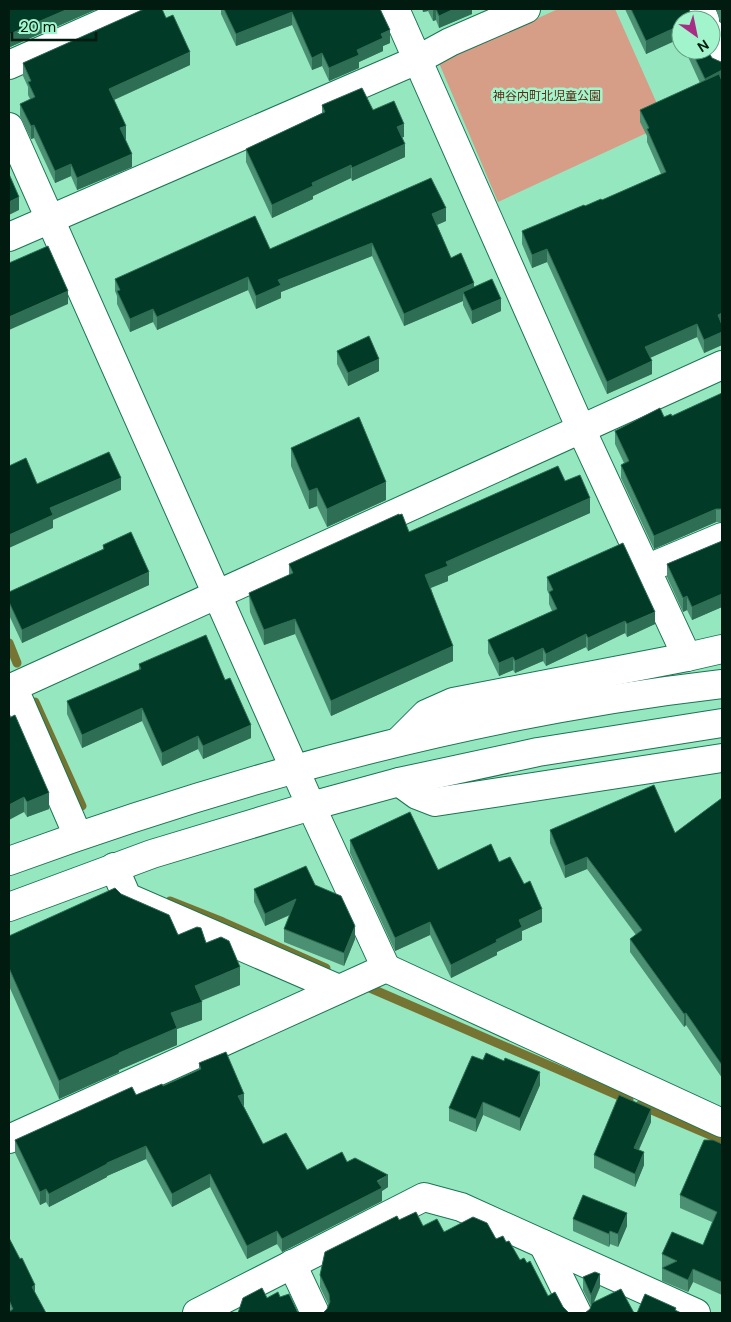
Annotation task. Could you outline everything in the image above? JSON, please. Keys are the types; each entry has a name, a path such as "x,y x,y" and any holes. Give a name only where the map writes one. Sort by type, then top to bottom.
{"street":[{"path":"9,64 135,9"},
{"path":"395,9 581,429 687,657"},
{"path":"9,237 418,60 450,42 526,9"},
{"path":"9,127 311,806 378,972 722,1123"},
{"path":"78,836 18,698 9,690 722,365"},
{"path":"646,569 722,537"},
{"path":"398,742 426,714 453,702 687,657 722,648"},
{"path":"9,861 170,805 294,769 398,742 577,705 722,684"},
{"path":"9,907 152,854 311,806 399,782 538,752 722,723"},
{"path":"399,782 417,795 435,802 722,759"},
{"path":"114,867 127,897 342,988"},
{"path":"9,1139 378,972"},
{"path":"209,1311 292,1264 424,1197 461,1207 696,1313"},
{"path":"543,1244 577,1313"},
{"path":"292,1264 315,1313"}],"green space":[{"name":"神谷内町北児童公園","path":"558,9 615,9 666,124 498,202 439,63"}],"building":[{"path":"9,9 68,9 10,34"},
{"path":"144,9 162,9 166,18 173,15 190,52 109,89 126,126 120,128 132,154 77,178 71,164 55,171 34,125 31,126 20,104 35,97 28,82 31,81 23,63"},
{"path":"224,9 380,9 390,30 381,34 383,38 357,50 359,55 329,68 322,53 312,58 292,12 236,34"},
{"path":"436,9 454,9 439,16"},
{"path":"631,9 689,9 671,10 671,30 646,41"},
{"path":"696,60 722,61 722,70 705,79"},
{"path":"719,74 722,81 722,313 718,315 722,325 722,332 704,340 697,324 645,347 652,361 607,382 547,249 532,255 522,231 584,205 602,200 666,172 640,110"},
{"path":"362,88 373,110 394,101 404,124 397,127 405,144 352,168 351,165 312,183 313,186 272,205 246,149 325,112 322,105"},
{"path":"9,174 19,197 9,202"},
{"path":"431,178 446,208 432,214 451,258 461,253 474,283 404,314 372,243 278,280 281,285 256,296 248,277 157,317 153,309 130,319 117,291 120,290 115,279 255,216 270,249"},
{"path":"48,246 68,291 9,317 9,263"},
{"path":"492,279 501,299 472,311 463,292"},
{"path":"369,336 379,359 348,373 337,351"},
{"path":"722,393 722,509 716,509 654,536 621,465 629,461 615,431 660,408 664,417 671,414 672,416"},
{"path":"359,417 386,482 327,509 317,488 309,491 291,448"},
{"path":"109,452 121,478 50,508 53,515 9,535 9,466 26,458 37,484"},
{"path":"558,466 565,481 580,475 590,498 446,562 448,566 425,575 453,646 331,701 295,619 264,630 249,593 293,573 289,564 399,514 402,514 409,532"},
{"path":"131,532 149,572 22,630 9,602 9,592 104,549 103,545"},
{"path":"722,541 722,594 692,607 687,596 683,598 667,564"},
{"path":"623,543 655,612 627,624 625,621 588,638 586,634 546,654 543,648 515,661 513,657 499,663 488,640 557,609 549,592 553,590 547,577"},
{"path":"206,635 225,680 230,678 251,725 203,746 198,736 162,753 142,708 82,735 67,701 141,669 139,664"},
{"path":"15,715 49,793 27,802 24,797 9,805 9,718"},
{"path":"654,785 675,833 722,798 722,1065 686,1013 684,1014 630,939 642,930 587,857 565,866 550,830"},
{"path":"410,812 438,870 491,844 499,862 510,857 524,884 530,881 542,909 519,920 522,927 451,965 430,922 395,938 350,840"},
{"path":"306,866 315,885 341,896 355,926 344,953 284,929 296,899 265,914 254,889"},
{"path":"115,888 121,894 169,915 178,935 197,927 201,928 206,943 221,937 229,941 240,967 195,986 202,1002 171,1013 177,1028 59,1081 9,968 9,936"},
{"path":"226,1052 244,1094 238,1096 263,1144 286,1133 307,1170 342,1152 347,1162 355,1158 388,1175 377,1181 382,1188 282,1239 277,1231 247,1246 210,1174 172,1194 146,1146 107,1163 49,1194 46,1189 40,1192 15,1140 132,1087 136,1095 162,1084 163,1086 201,1069 199,1063"},
{"path":"486,1053 504,1061 505,1058 540,1072 520,1118 483,1102 476,1119 449,1108 472,1056 483,1060"},
{"path":"619,1095 651,1109 634,1148 644,1152 635,1174 594,1155"},
{"path":"704,1140 713,1140 722,1144 722,1282 693,1269 688,1280 662,1268 677,1261 662,1254 672,1232 703,1245 717,1212 680,1195"},
{"path":"583,1195 627,1213 618,1234 610,1231 609,1234 573,1219"},
{"path":"416,1212 423,1226 437,1219 444,1232 473,1217 487,1223 496,1239 503,1236 506,1242 509,1241 520,1260 524,1258 527,1263 530,1261 548,1296 555,1292 563,1307 569,1313 323,1313 330,1302 329,1294 320,1275 325,1252 397,1216 399,1220"},
{"path":"9,1238 20,1259 22,1258 35,1285 32,1287 46,1313 9,1313 13,1309 9,1300"},
{"path":"595,1272 600,1274 591,1295 583,1277"},
{"path":"262,1288 267,1298 278,1292 280,1297 289,1294 298,1313 238,1313 243,1298"},
{"path":"621,1289 634,1313 585,1313 590,1309 592,1303"},
{"path":"645,1294 676,1308 675,1310 681,1313 637,1313"}],"waterway":[{"path":"9,643 17,663"},
{"path":"35,702 82,806"},
{"path":"170,901 223,922 326,968"},
{"path":"363,985 629,1100"},
{"path":"640,1105 722,1140"}]}
